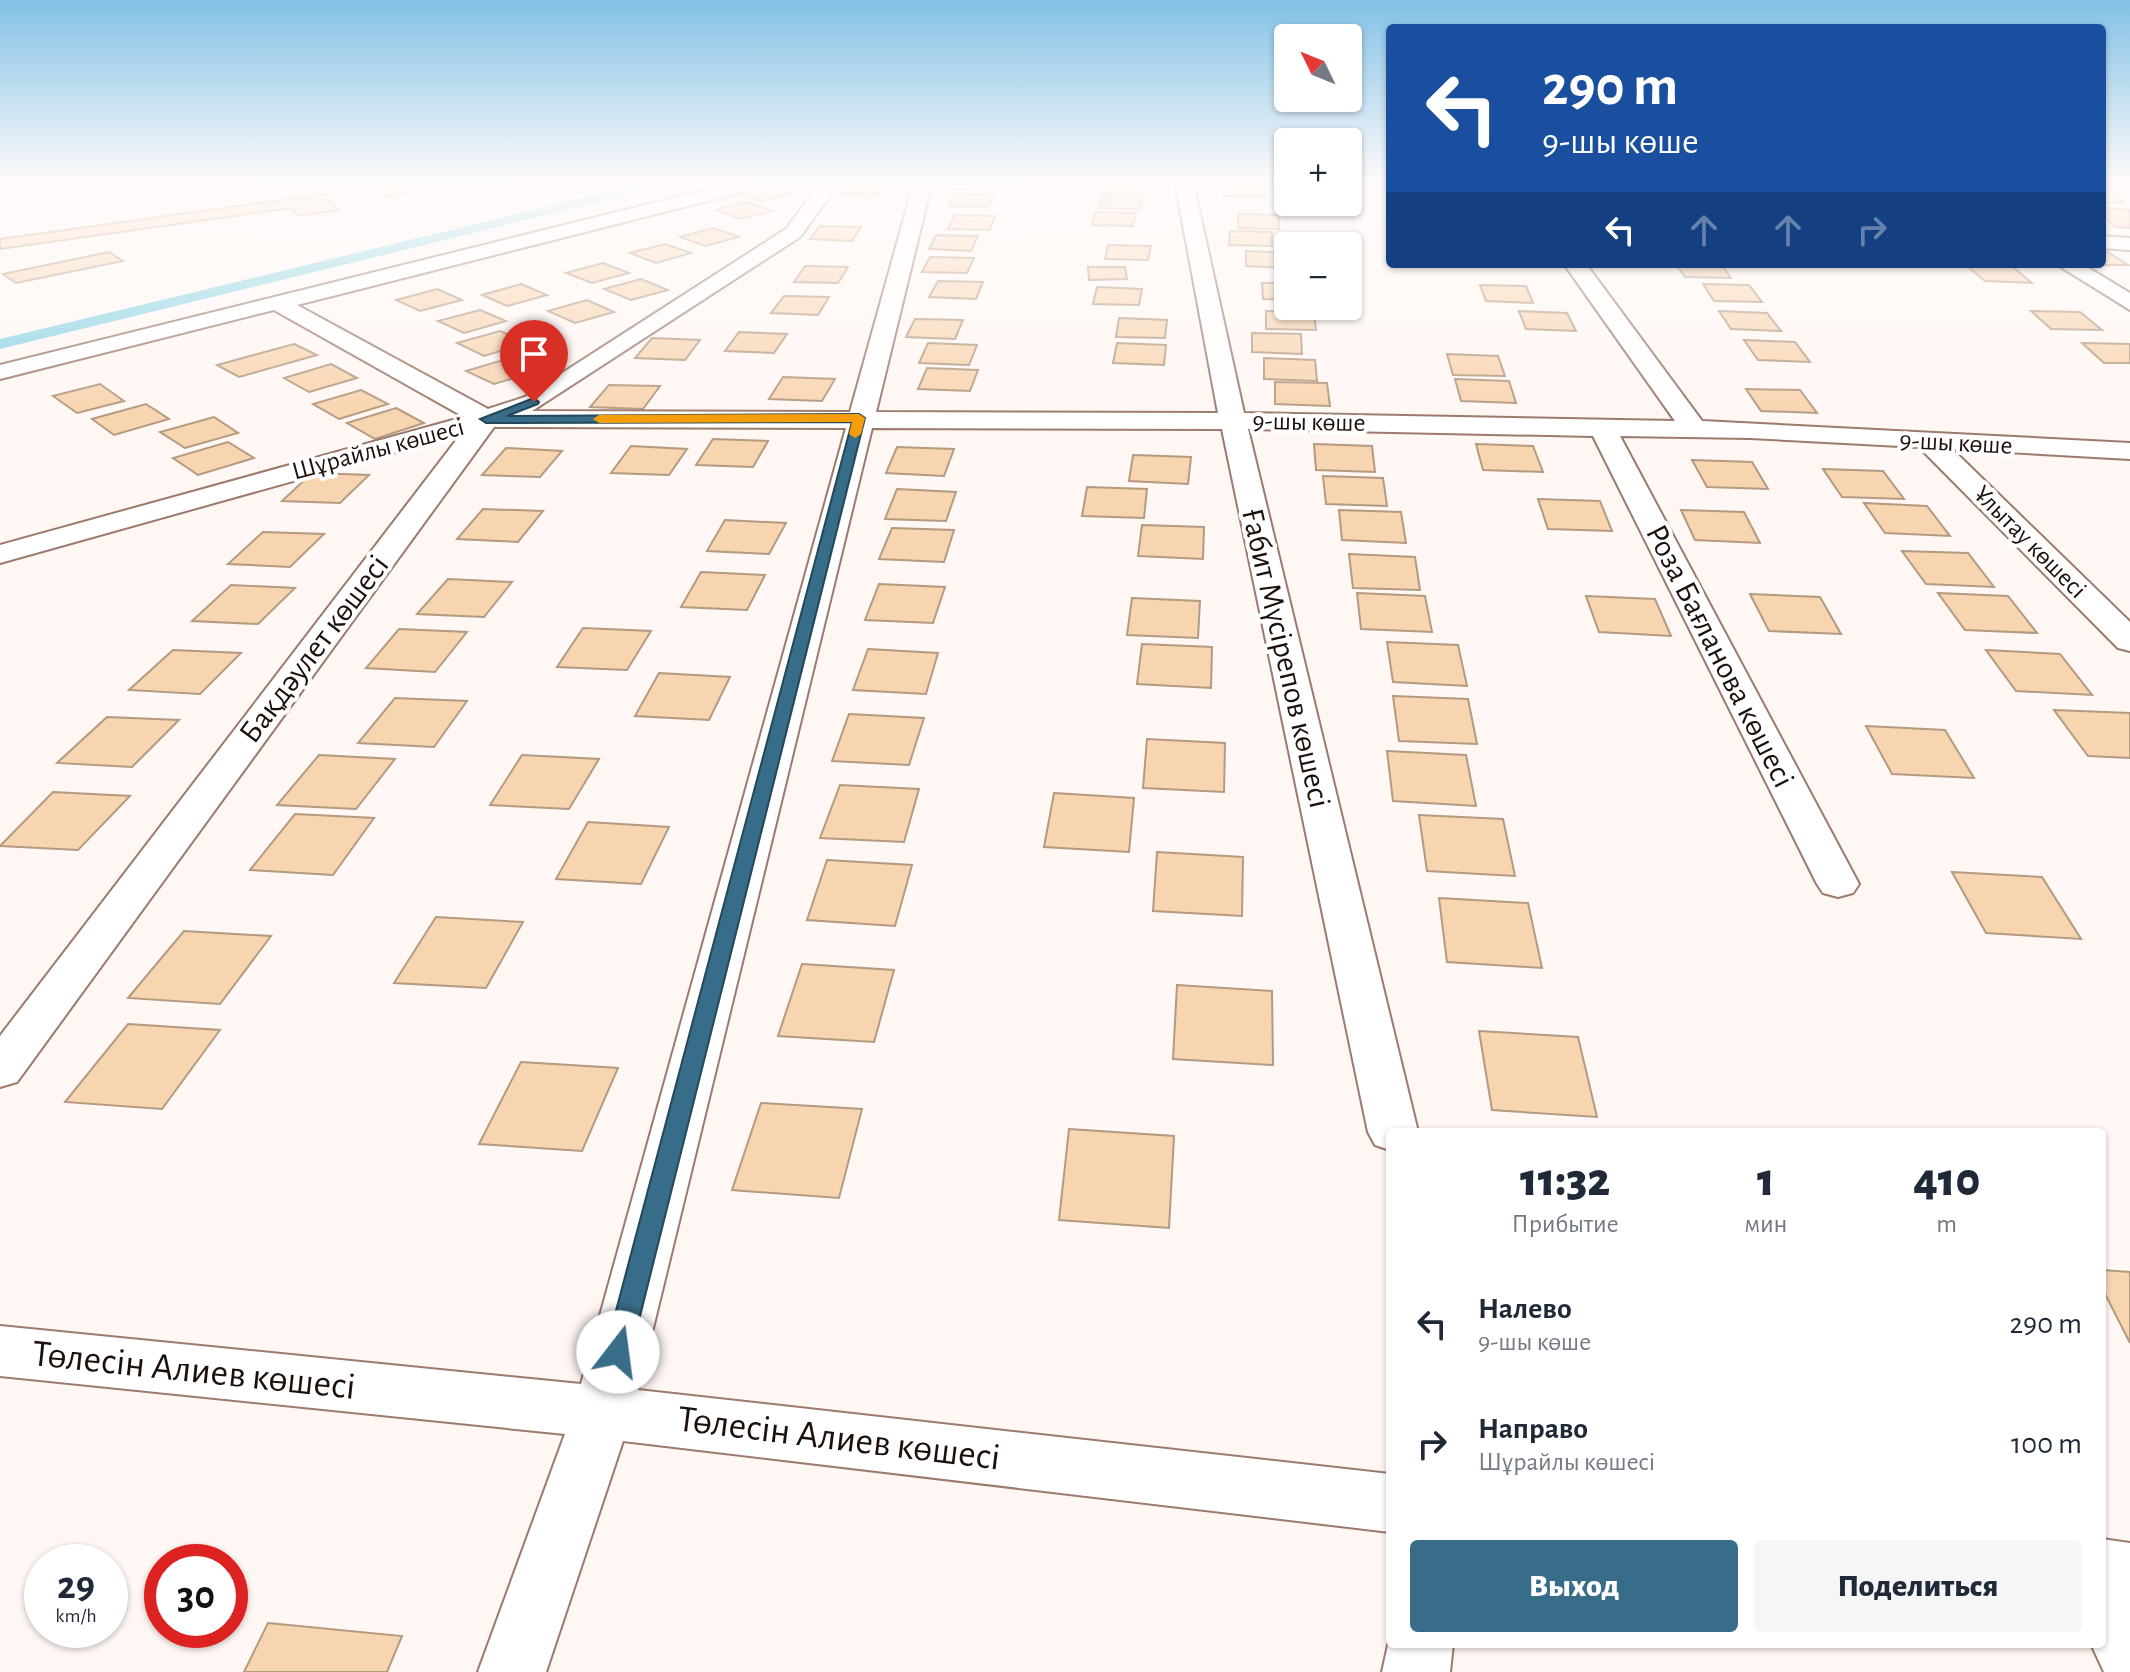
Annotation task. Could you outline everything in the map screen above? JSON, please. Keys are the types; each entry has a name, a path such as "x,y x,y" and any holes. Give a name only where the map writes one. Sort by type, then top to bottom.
{"street":[{"path":"0,372 453,260"},
{"name":"Шұрайлы көшесі","path":"0,554 486,419 534,402 752,260"},
{"path":"512,1672 603,1412 902,260"},
{"name":"Ғабит Мүсірепов көшесi","path":"1200,260 1233,421 1392,1128"},
{"path":"1578,268 1694,429"},
{"path":"2073,268 2130,303"},
{"path":"279,304 486,419"},
{"name":"9-шы көше","path":"486,419 1233,421 1694,429 2130,451"},
{"name":"Бақдәулет көшесi","path":"0,1070 486,419"},
{"name":"Роза Бағланова көшесi","path":"1602,428 1838,884"},
{"name":"Ұлытау көшесi","path":"1929,442 2130,641"},
{"name":"Төлесін Алиев көшесі","path":"0,1351 603,1412 1386,1503"},
{"path":"2106,1571 2130,1574"},
{"path":"2106,1603 2130,1654"},
{"path":"1416,1672 1419,1648"}],"water":[{"path":"327,260 363,260 0,349 0,339"}],"building":[{"path":"70,260 123,261 16,283 3,274"},
{"path":"928,260 973,260 967,273 922,272"},
{"path":"1246,260 1274,260 1274,267 1246,266"},
{"path":"2106,260 2120,260 2128,265 2106,265"},
{"path":"603,263 629,273 592,283 566,273"},
{"path":"805,266 848,267 838,283 794,282"},
{"path":"1088,267 1125,267 1127,279 1089,280"},
{"path":"1679,268 1724,268 1731,278 1685,277"},
{"path":"1969,268 2014,268 2032,283 1985,281"},
{"path":"641,279 668,290 631,300 604,289"},
{"path":"938,281 983,282 976,299 929,297"},
{"path":"1262,283 1274,283 1274,299 1263,299"},
{"path":"521,284 547,295 507,306 482,295"},
{"path":"1703,284 1749,285 1762,302 1714,301"},
{"path":"1480,285 1526,286 1533,303 1486,301"},
{"path":"1097,287 1142,289 1139,305 1093,304"},
{"path":"437,289 462,300 420,311 396,300"},
{"path":"784,296 829,297 818,315 771,313"},
{"path":"587,300 614,312 575,323 548,311"},
{"path":"480,310 506,321 464,333 438,321"},
{"path":"1266,311 1274,311 1274,320 1315,320 1316,330 1266,329"},
{"path":"1519,311 1567,313 1576,331 1526,329"},
{"path":"1719,311 1767,313 1781,331 1731,329"},
{"path":"2031,311 2080,312 2102,330 2051,329"},
{"path":"1119,318 1167,320 1165,338 1116,337"},
{"path":"915,319 963,320 955,339 906,337"},
{"path":"500,331 527,343 484,356 457,343"},
{"path":"739,332 787,334 774,353 725,351"},
{"path":"1252,333 1301,334 1302,354 1252,352"},
{"path":"652,338 700,340 685,360 635,358"},
{"path":"1744,340 1795,342 1810,362 1758,360"},
{"path":"928,343 977,345 969,365 919,363"},
{"path":"1117,343 1166,345 1164,365 1113,363"},
{"path":"2082,343 2130,344 2130,363 2104,363"},
{"path":"294,344 317,355 239,377 217,365"},
{"path":"1447,354 1498,356 1505,376 1453,375"},
{"path":"510,358 538,371 494,384 466,371"},
{"path":"1264,358 1315,360 1317,381 1264,379"},
{"path":"331,364 357,378 309,392 284,378"},
{"path":"927,368 978,370 970,391 918,389"},
{"path":"783,377 835,379 822,401 769,399"},
{"path":"1455,379 1509,381 1516,403 1461,401"},
{"path":"1275,382 1327,383 1330,406 1275,404"},
{"path":"100,384 124,401 77,413 53,396"},
{"path":"609,385 660,386 643,409 590,407"},
{"path":"1746,389 1800,390 1817,413 1761,411"},
{"path":"361,390 388,404 339,419 313,404"},
{"path":"146,404 169,419 114,435 92,419"},
{"path":"396,408 424,423 375,439 347,423"},
{"path":"214,417 238,433 185,448 160,432"},
{"path":"713,439 768,441 753,467 696,465"},
{"path":"228,442 254,458 198,475 173,458"},
{"path":"1314,444 1372,446 1375,472 1316,470"},
{"path":"1476,444 1533,446 1543,472 1483,470"},
{"path":"631,446 687,449 669,475 611,473"},
{"path":"897,447 954,449 944,476 886,473"},
{"path":"506,448 562,451 540,477 482,475"},
{"path":"1133,455 1191,457 1188,484 1129,481"},
{"path":"1692,460 1752,462 1768,489 1707,487"},
{"path":"1823,469 1883,471 1904,499 1842,497"},
{"path":"312,473 369,475 340,503 282,501"},
{"path":"1323,476 1383,478 1387,506 1326,504"},
{"path":"1087,487 1147,489 1144,518 1082,516"},
{"path":"897,489 956,492 946,521 885,519"},
{"path":"1538,499 1600,501 1612,531 1548,529"},
{"path":"1864,503 1927,506 1950,536 1885,533"},
{"path":"483,509 543,511 518,542 457,539"},
{"path":"1339,510 1401,512 1406,543 1342,540"},
{"path":"1681,510 1744,512 1760,543 1695,540"},
{"path":"725,520 786,523 769,554 707,551"},
{"path":"1142,525 1204,527 1203,559 1138,556"},
{"path":"892,528 954,530 944,562 879,559"},
{"path":"263,532 324,534 290,567 228,564"},
{"path":"1902,551 1968,553 1994,587 1926,584"},
{"path":"1349,554 1415,557 1420,590 1353,588"},
{"path":"701,572 765,575 747,610 681,607"},
{"path":"448,579 512,582 484,617 417,614"},
{"path":"879,584 945,587 933,623 865,620"},
{"path":"231,585 295,588 258,624 192,621"},
{"path":"1357,593 1425,596 1432,632 1361,629"},
{"path":"1938,593 2008,596 2037,633 1965,630"},
{"path":"1750,594 1820,597 1841,634 1769,631"},
{"path":"1586,596 1655,599 1671,636 1599,632"},
{"path":"1132,598 1200,601 1198,638 1127,635"},
{"path":"583,628 651,631 627,670 557,667"},
{"path":"399,629 467,632 435,672 366,668"},
{"path":"1387,642 1458,645 1467,686 1393,682"},
{"path":"1142,644 1212,647 1211,688 1137,684"},
{"path":"868,649 938,653 926,694 853,690"},
{"path":"173,650 241,653 200,694 129,690"},
{"path":"1986,650 2060,654 2092,695 2016,691"},
{"path":"659,673 730,677 709,720 635,716"},
{"path":"1393,696 1468,699 1477,744 1399,741"},
{"path":"395,698 467,701 434,747 358,743"},
{"path":"2054,710 2130,713 2130,758 2088,756"},
{"path":"849,714 924,718 909,765 832,761"},
{"path":"107,717 179,720 132,767 57,763"},
{"path":"1866,726 1945,730 1974,778 1892,774"},
{"path":"1147,739 1225,743 1224,792 1143,788"},
{"path":"1387,751 1466,755 1476,806 1393,801"},
{"path":"319,755 395,759 356,809 277,805"},
{"path":"522,755 599,759 569,809 490,805"},
{"path":"840,785 919,789 904,842 820,838"},
{"path":"53,792 130,796 78,850 0,846"},
{"path":"1054,793 1134,798 1129,852 1044,847"},
{"path":"295,814 374,818 333,875 250,870"},
{"path":"1419,815 1503,819 1515,876 1427,871"},
{"path":"588,822 669,827 641,884 556,879"},
{"path":"1157,852 1243,857 1242,916 1153,911"},
{"path":"827,860 912,865 895,926 807,920"},
{"path":"1952,872 2042,877 2081,939 1986,933"},
{"path":"1439,898 1528,903 1542,968 1447,962"},
{"path":"436,917 523,922 486,988 394,983"},
{"path":"184,931 271,936 220,1004 128,998"},
{"path":"802,964 894,970 874,1042 778,1036"},
{"path":"1177,985 1272,991 1273,1065 1173,1059"},
{"path":"128,1024 220,1030 162,1109 65,1102"},
{"path":"1479,1031 1578,1037 1597,1117 1492,1110"},
{"path":"521,1062 618,1068 582,1151 479,1144"},
{"path":"761,1103 862,1109 839,1198 732,1190"},
{"path":"1069,1129 1174,1136 1169,1228 1059,1220"},
{"path":"2106,1270 2130,1272 2130,1343 2106,1296"},
{"path":"268,1623 402,1636 387,1672 244,1672"}],"slow traffic":[{"path":"599,419 859,418 855,434"}],"route":[{"path":"534,402 486,419 859,418 618,1352"}]}
